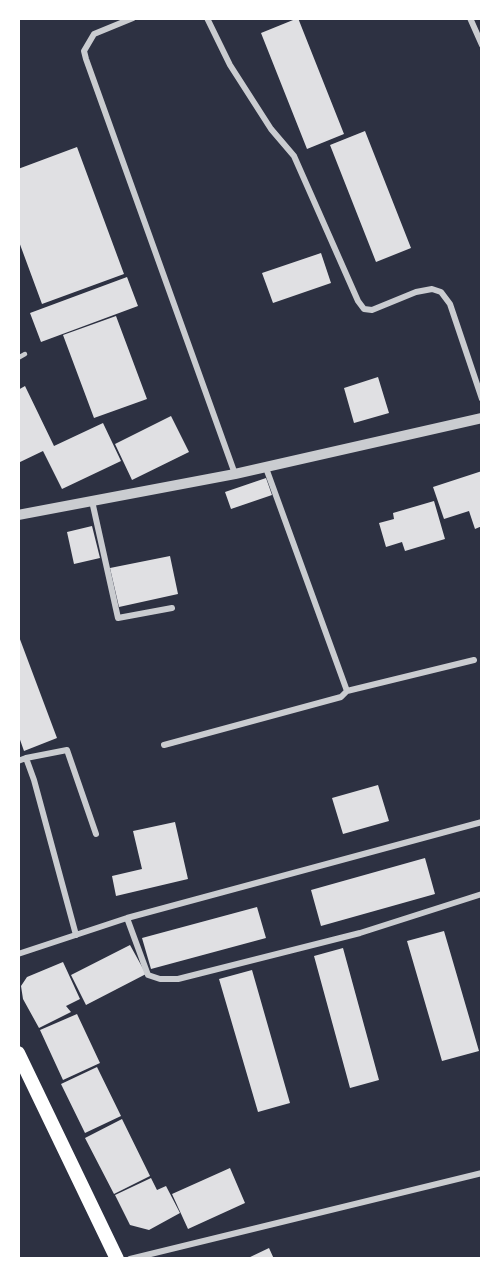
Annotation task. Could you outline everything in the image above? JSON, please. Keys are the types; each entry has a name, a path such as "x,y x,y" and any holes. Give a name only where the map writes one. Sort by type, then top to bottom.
{"main road":[{"path":"18,1053 117,1259"}],"street":[{"path":"133,18 94,34 84,51 235,474"},
{"path":"207,18 230,65 271,129 294,156 358,301 364,309 372,310 416,292 432,289 441,292 450,304 482,399"},
{"path":"470,18 482,45"},
{"path":"18,515 266,468 482,418"},
{"path":"266,468 347,691"},
{"path":"92,501 118,618 172,608"},
{"path":"164,746 341,697 347,691 474,660"},
{"path":"18,761 67,750 96,834"},
{"path":"26,758 76,935"},
{"path":"18,954 128,918 482,822"},
{"path":"128,918 148,975 160,979 178,979 337,939 482,894"},
{"path":"130,1259 482,1173"}],"lane":[{"path":"18,358 25,354"}],"building":[{"path":"298,18 344,134 307,149 261,33"},
{"path":"365,131 411,248 376,262 330,145"},
{"path":"77,147 124,274 42,304 18,239 18,169"},
{"path":"321,253 331,283 273,303 262,273"},
{"path":"127,277 138,306 41,342 30,313"},
{"path":"116,316 147,399 94,418 63,335"},
{"path":"378,377 389,413 354,423 344,388"},
{"path":"25,386 54,446 103,423 121,461 62,489 43,451 18,463 18,390"},
{"path":"171,416 189,452 132,480 115,444"},
{"path":"482,471 482,526 475,529 469,511 444,519 433,487"},
{"path":"266,478 272,495 231,509 225,492"},
{"path":"434,501 445,539 405,551 402,542 386,547 379,523 394,519 393,513"},
{"path":"92,526 100,558 74,564 67,532"},
{"path":"170,556 178,594 119,607 110,568"},
{"path":"18,634 57,738 24,751 18,734"},
{"path":"378,785 389,821 343,834 332,798"},
{"path":"175,822 188,879 116,896 112,876 142,869 133,831"},
{"path":"425,858 435,894 321,926 311,890"},
{"path":"257,907 266,938 151,969 142,938"},
{"path":"444,931 479,1051 442,1061 407,941"},
{"path":"130,945 146,974 86,1005 71,975"},
{"path":"343,948 379,1080 350,1088 314,956"},
{"path":"63,962 80,999 66,1006 71,1012 39,1028 23,999 21,986 27,977"},
{"path":"252,970 290,1103 258,1112 219,979"},
{"path":"77,1014 100,1063 63,1080 40,1030"},
{"path":"97,1067 121,1116 85,1133 61,1084"},
{"path":"122,1119 150,1176 114,1194 85,1138"},
{"path":"230,1168 245,1203 188,1229 172,1194"},
{"path":"151,1178 157,1190 166,1186 180,1213 149,1230 130,1225 115,1195"},
{"path":"269,1248 274,1259 246,1259"}]}
